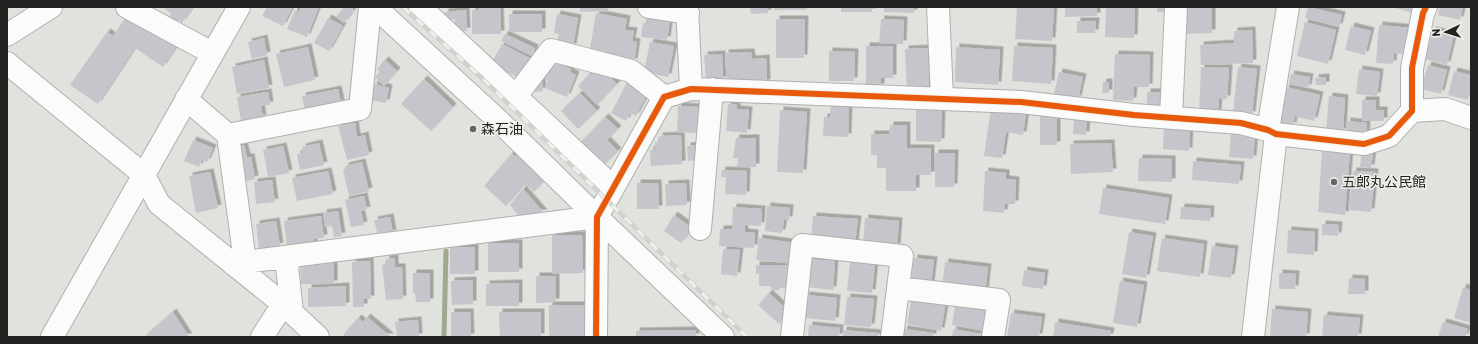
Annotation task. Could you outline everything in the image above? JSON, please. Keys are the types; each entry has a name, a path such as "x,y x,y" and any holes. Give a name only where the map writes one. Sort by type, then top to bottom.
{"street":[{"path":"7,34 50,7"},
{"path":"127,7 212,53"},
{"path":"52,337 186,98 239,7"},
{"path":"228,134 360,108 370,7"},
{"path":"375,7 499,121 596,217 723,337"},
{"path":"420,7 613,187"},
{"path":"649,7 687,10 691,89"},
{"path":"938,7 942,98"},
{"path":"1171,117 1176,7"},
{"path":"1253,337 1272,132 1288,7"},
{"path":"596,337 596,217 664,97 691,89 1021,102 1241,123 1272,132 1364,144 1389,136 1412,111 1412,68 1423,12 1426,7"},
{"path":"516,96 551,50 631,71 664,97"},
{"path":"7,63 144,175 159,204 239,263 318,337"},
{"path":"700,229 712,90"},
{"path":"186,98 228,134 239,263"},
{"path":"1412,111 1445,109 1471,118"},
{"path":"239,263 596,217"},
{"path":"792,337 802,245 902,256 892,337"},
{"path":"262,337 288,308 286,256"},
{"path":"898,288 999,300 993,337"}],"building":[{"path":"163,7 193,7 182,23 179,20 177,23 169,17 171,14"},
{"path":"267,7 292,8 283,26 262,16"},
{"path":"301,7 319,7 307,37 287,29 295,10 299,12"},
{"path":"344,7 349,7 354,10 344,23 336,17"},
{"path":"478,7 500,7 501,34 472,34 472,10 478,10"},
{"path":"580,7 608,7 608,11 580,12"},
{"path":"750,7 768,7 768,13 751,14"},
{"path":"774,7 807,7 807,10 774,10"},
{"path":"841,7 872,7 872,12 841,12"},
{"path":"884,7 914,7 914,13 884,12"},
{"path":"1017,7 1054,7 1052,41 1015,39"},
{"path":"1065,7 1097,7 1097,16 1065,17"},
{"path":"1106,7 1135,7 1134,38 1105,37"},
{"path":"1157,7 1172,7 1172,12 1157,12"},
{"path":"1186,7 1212,7 1212,33 1186,34"},
{"path":"1308,7 1342,15 1339,27 1305,18"},
{"path":"1392,7 1422,7 1420,15"},
{"path":"1440,7 1463,7 1460,20 1438,15"},
{"path":"466,10 467,31 455,31 455,19 445,20 445,12"},
{"path":"596,13 627,19 625,30 634,31 632,41 637,42 634,62 589,55"},
{"path":"128,14 176,47 163,67 135,48 98,104 70,85 107,32 113,36"},
{"path":"509,14 542,14 542,32 509,32"},
{"path":"557,14 578,18 573,47 557,44 559,34 554,33"},
{"path":"648,17 670,20 667,40 641,37 643,23 647,23"},
{"path":"328,18 343,26 329,51 314,43"},
{"path":"776,19 805,19 804,58 776,58"},
{"path":"881,19 904,20 903,44 879,43"},
{"path":"1077,21 1096,21 1095,33 1077,33"},
{"path":"1305,22 1336,30 1328,64 1297,56"},
{"path":"1379,25 1412,28 1409,55 1394,53 1393,64 1376,63"},
{"path":"1351,26 1371,31 1365,55 1345,50"},
{"path":"1252,30 1253,63 1201,65 1200,45 1234,43 1234,31"},
{"path":"1433,30 1454,35 1447,65 1425,59"},
{"path":"505,34 535,48 532,56 501,41"},
{"path":"264,38 267,55 252,59 248,42"},
{"path":"650,42 674,46 668,77 644,72"},
{"path":"502,44 532,59 521,79 491,64"},
{"path":"866,46 893,46 893,78 881,78 881,87 866,87"},
{"path":"1014,46 1053,48 1051,84 1012,81"},
{"path":"308,47 315,80 284,87 276,54"},
{"path":"956,47 1000,50 998,85 955,82"},
{"path":"928,48 929,92 907,93 905,49"},
{"path":"829,51 855,52 854,81 829,81"},
{"path":"751,52 752,59 766,58 767,83 727,85 725,53"},
{"path":"722,54 723,80 706,81 704,55"},
{"path":"1115,54 1150,55 1149,87 1134,87 1133,101 1113,100"},
{"path":"264,60 269,88 237,94 232,67"},
{"path":"385,60 397,71 384,86 375,77 380,72 377,69"},
{"path":"550,60 571,69 570,72 576,75 567,97 545,88 548,80 542,77"},
{"path":"1428,65 1447,70 1441,94 1421,89"},
{"path":"1201,67 1229,68 1227,99 1219,99 1218,113 1199,112"},
{"path":"1238,67 1257,69 1252,115 1233,113"},
{"path":"1359,69 1380,72 1377,96 1356,94"},
{"path":"593,70 599,76 604,71 617,84 597,105 578,86"},
{"path":"1454,71 1471,75 1471,89 1468,100 1448,95"},
{"path":"1059,72 1083,77 1078,99 1054,94"},
{"path":"1291,74 1310,77 1308,88 1289,84"},
{"path":"1326,77 1326,85 1316,85 1315,78"},
{"path":"424,79 453,107 431,131 401,104"},
{"path":"542,81 543,91 535,92 534,82"},
{"path":"627,82 648,93 636,116 630,113 626,121 611,113"},
{"path":"1103,82 1109,82 1109,93 1102,93"},
{"path":"374,84 389,88 386,103 371,100"},
{"path":"1286,87 1320,95 1314,121 1295,116 1293,126 1279,123"},
{"path":"338,89 341,103 305,111 302,96"},
{"path":"268,92 270,105 261,106 263,118 241,121 237,97"},
{"path":"1147,92 1162,92 1163,108 1147,108"},
{"path":"580,93 597,111 578,129 561,111"},
{"path":"1329,96 1345,98 1343,132 1326,131"},
{"path":"1362,100 1376,100 1376,110 1384,110 1384,121 1362,121"},
{"path":"728,104 737,105 737,109 749,110 747,133 726,131"},
{"path":"831,105 849,105 848,137 823,136 824,117 830,117"},
{"path":"678,106 699,107 698,133 677,132"},
{"path":"991,108 1026,114 1023,135 1006,132 1002,158 984,156"},
{"path":"780,110 807,112 803,173 777,172"},
{"path":"916,110 942,110 941,142 916,141"},
{"path":"1040,115 1057,115 1057,145 1040,145"},
{"path":"605,117 618,129 607,140 618,151 603,166 579,144"},
{"path":"1074,117 1087,118 1086,135 1073,134"},
{"path":"1347,121 1367,123 1366,136 1346,135"},
{"path":"355,123 357,137 365,135 369,155 347,160 338,126"},
{"path":"890,125 907,125 907,148 931,148 931,175 916,175 916,191 886,191 886,168 877,168 877,155 871,155 871,134 889,134"},
{"path":"1164,126 1190,127 1189,151 1163,149"},
{"path":"1231,132 1255,134 1253,159 1229,157"},
{"path":"681,135 682,164 651,166 650,150 655,149 655,142 660,142 659,136"},
{"path":"736,138 756,138 756,167 737,167 738,158 733,158"},
{"path":"193,140 213,148 207,162 202,160 199,167 184,161"},
{"path":"319,143 324,165 300,170 297,154 303,153 302,147"},
{"path":"1111,143 1113,172 1071,174 1070,144"},
{"path":"244,145 247,157 251,157 255,179 238,183 231,147"},
{"path":"698,145 699,160 688,161 687,146"},
{"path":"283,146 289,173 268,177 263,150"},
{"name":"五郎丸公民館","path":"1322,149 1350,151 1345,215 1318,212"},
{"path":"1362,150 1373,152 1371,168 1360,167"},
{"path":"520,151 548,176 534,192 525,184 506,206 484,186 512,153 515,157"},
{"path":"935,153 955,153 954,187 935,187"},
{"path":"1139,158 1172,159 1172,182 1138,181"},
{"path":"1193,161 1241,165 1239,184 1192,180"},
{"path":"362,162 369,191 349,196 343,170 345,169 345,166"},
{"path":"722,170 747,171 746,195 725,194 726,177 721,177"},
{"path":"328,171 333,194 297,201 292,178"},
{"path":"985,171 1006,173 1006,179 1016,180 1015,204 1005,204 1004,213 983,211"},
{"path":"1353,171 1375,172 1371,212 1349,210"},
{"path":"210,172 218,208 196,213 189,176"},
{"path":"272,180 275,202 256,204 254,182"},
{"path":"637,183 658,183 659,209 637,209"},
{"path":"686,183 687,205 666,206 665,184"},
{"path":"1103,188 1169,198 1165,224 1099,214"},
{"path":"523,189 544,213 518,215 510,205"},
{"path":"364,196 367,210 361,211 364,225 351,227 345,200"},
{"path":"767,206 790,208 789,220 784,220 782,233 765,231"},
{"path":"733,207 762,209 761,226 745,225 745,232 755,233 754,248 719,246 720,229 732,229"},
{"path":"1181,207 1211,209 1210,221 1180,219"},
{"path":"338,211 342,236 334,237 332,226 325,227 323,213"},
{"path":"674,215 692,228 681,243 664,231"},
{"path":"321,216 324,238 314,239 314,246 296,249 295,244 287,246 284,221"},
{"path":"813,216 858,219 855,244 811,240"},
{"path":"390,217 393,233 378,236 374,220"},
{"path":"865,218 899,221 897,247 863,244"},
{"path":"276,221 280,246 259,249 256,224"},
{"path":"1322,224 1339,225 1338,236 1322,235"},
{"path":"1288,230 1315,232 1314,255 1287,253"},
{"path":"1129,232 1153,236 1146,278 1122,274"},
{"path":"552,235 582,235 583,273 552,274"},
{"path":"759,238 796,243 794,264 756,260"},
{"path":"1162,238 1204,244 1200,277 1157,271"},
{"path":"488,243 519,243 519,272 488,272"},
{"path":"1212,246 1235,249 1231,278 1208,275"},
{"path":"450,247 475,247 475,274 450,274"},
{"path":"723,249 740,250 737,276 721,274"},
{"path":"395,258 395,267 402,267 403,299 386,300 382,265 386,264 386,259"},
{"path":"914,258 934,260 931,284 911,282"},
{"path":"808,259 835,261 833,290 806,287"},
{"path":"334,260 334,284 301,284 300,261"},
{"path":"370,261 371,299 364,299 364,307 353,307 352,262"},
{"path":"850,262 875,264 872,293 847,291"},
{"path":"945,262 988,267 985,293 942,288"},
{"path":"756,265 788,265 790,294 785,294 785,288 771,291 771,286 759,286 759,274 756,274"},
{"path":"1024,270 1045,273 1043,289 1022,286"},
{"path":"413,273 430,273 430,302 416,302 415,293 413,293"},
{"path":"1279,273 1296,274 1295,289 1279,289"},
{"path":"536,276 556,276 556,302 536,303"},
{"path":"1349,278 1365,279 1365,294 1348,294"},
{"path":"473,280 473,304 452,305 451,281"},
{"path":"1120,281 1144,285 1137,327 1113,323"},
{"path":"519,283 519,306 486,306 486,284"},
{"path":"346,286 346,306 308,307 308,288"},
{"path":"1463,287 1471,290 1471,323 1454,318"},
{"path":"769,293 790,313 779,324 758,305"},
{"path":"806,295 837,298 835,321 805,318"},
{"path":"912,296 946,302 941,331 907,324"},
{"path":"847,297 874,299 871,327 844,325"},
{"path":"956,301 989,306 985,331 952,325"},
{"path":"549,305 587,305 588,337 549,337"},
{"path":"1272,309 1308,312 1306,337 1270,337"},
{"path":"173,312 189,337 144,337"},
{"path":"451,312 470,312 471,337 451,337"},
{"path":"499,312 541,312 541,337 500,337"},
{"path":"1011,313 1042,317 1039,337 1007,337"},
{"path":"1324,315 1360,318 1358,337 1322,337"},
{"path":"367,317 391,337 346,337 343,335 358,318 363,322"},
{"path":"418,320 419,337 397,337 395,322"},
{"path":"1055,322 1111,331 1110,337 1053,337"},
{"path":"1443,322 1468,329 1465,337 1438,337"},
{"path":"809,325 840,328 839,337 808,337"},
{"path":"904,329 933,333 933,337 903,337"},
{"path":"953,329 982,334 982,337 952,337"},
{"path":"695,330 696,337 636,337 636,331"},
{"path":"843,330 878,333 878,337 843,337"}],"waterway":[{"path":"444,337 446,251"}],"railway":[{"path":"403,7 482,78 747,337"}],"cycle path":[{"path":"596,337 597,217 664,97 691,89 1021,102 1134,115 1241,123 1268,130 1276,134 1364,144 1389,136 1412,111 1412,68 1423,13 1426,7"}],"place":[{"name":"森石油","path":"473,129"},
{"name":"五郎丸公民館","path":"1334,182"}]}
